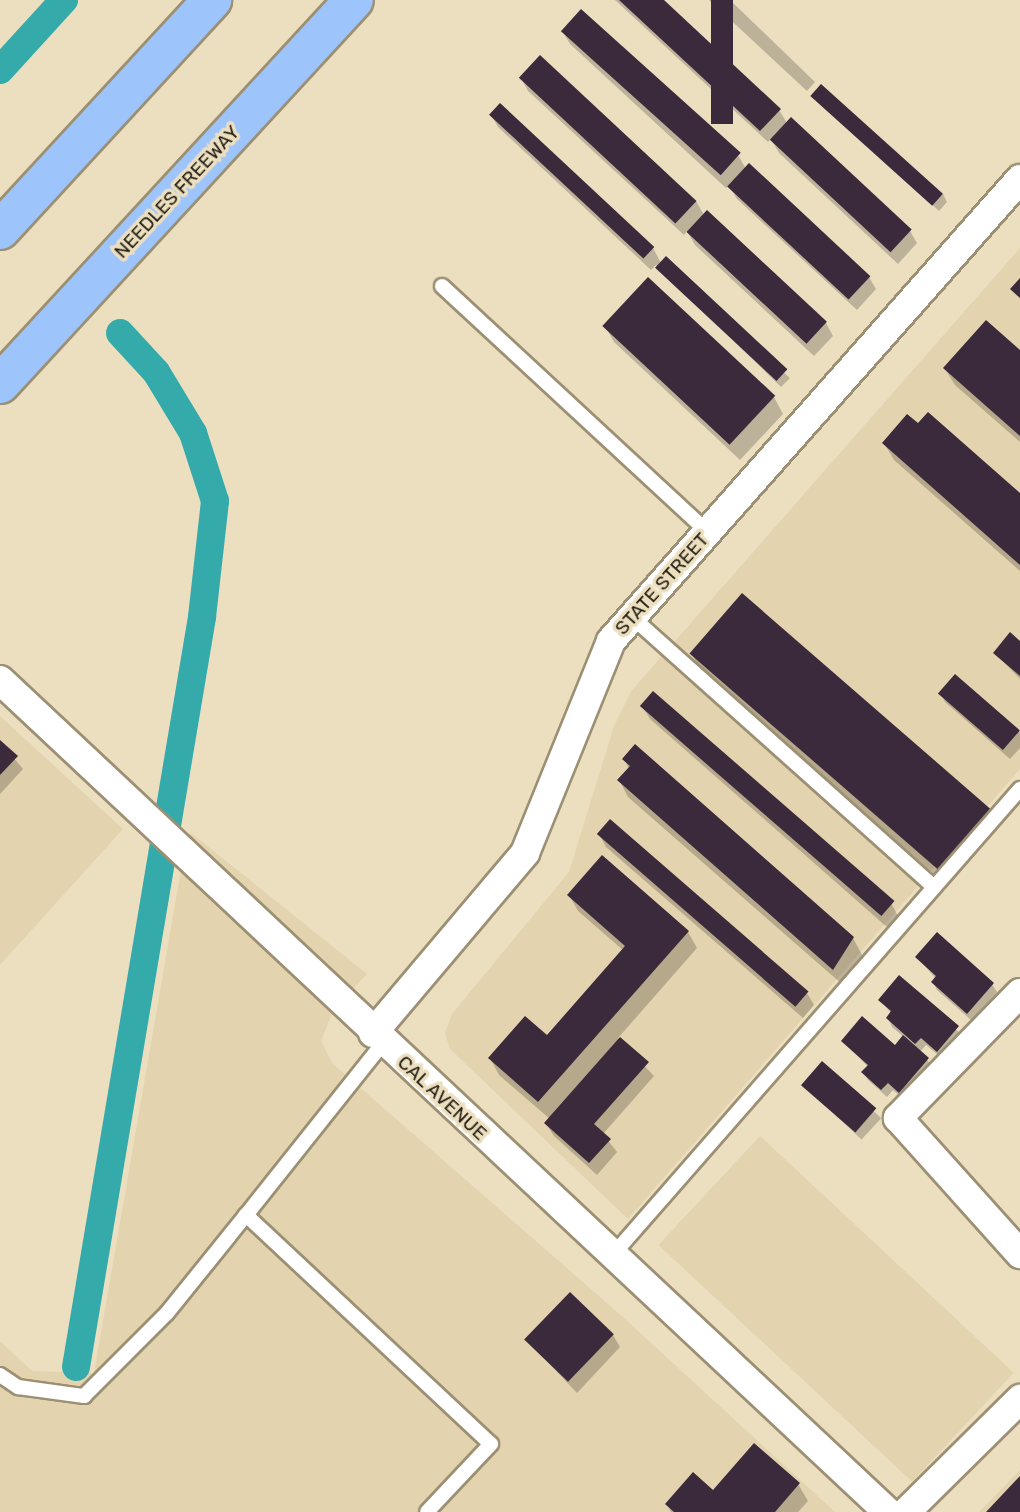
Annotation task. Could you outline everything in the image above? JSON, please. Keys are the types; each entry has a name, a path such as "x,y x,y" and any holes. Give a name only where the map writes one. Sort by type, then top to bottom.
{"highway":[{"path":"0,230 212,0"},
{"name":"NEEDLES FREEWAY","path":"0,384 354,0"}],"street":[{"name":"STATE STREET","path":"378,1038 525,853 611,641 1020,179"},
{"name":"CAL AVENUE","path":"0,680 164,830 378,1038 611,1257 888,1512"},
{"path":"1020,993 898,1118 1020,1254"},
{"path":"906,1512 1020,1399"}],"lane":[{"path":"442,286 708,532"},
{"path":"632,617 934,887"},
{"path":"611,1257 1020,789"},
{"path":"0,1375 18,1387 84,1396 167,1313 246,1214 378,1038"},
{"path":"246,1214 491,1444 427,1512"}],"shaded area":[{"path":"1020,248 1020,769 628,1219 450,1049 445,1033 452,1014 569,872 614,726 632,690"},
{"path":"0,716 123,829 0,965"},
{"path":"191,833 367,974 333,1011 321,1041 332,1063 624,1318 835,1512 0,1512 0,1341 32,1371 94,1373 181,870"},
{"path":"760,1136 1014,1373 912,1482 658,1245"},
{"path":"1020,1470 1020,1512 979,1512"}],"building":[{"path":"619,0 664,0 781,109 760,131"},
{"path":"711,0 733,0 733,124 711,124"},
{"path":"581,9 741,153 721,175 561,31"},
{"path":"540,55 697,201 675,224 519,78"},
{"path":"821,84 943,194 932,206 810,96"},
{"path":"500,103 654,247 643,259 489,115"},
{"path":"791,117 912,230 891,252 770,140"},
{"path":"749,163 870,276 849,300 727,186"},
{"path":"707,210 827,322 806,344 687,232"},
{"path":"666,256 787,369 776,381 655,268"},
{"path":"648,277 775,396 730,445 602,326"},
{"path":"1020,278 1020,298 1010,289"},
{"path":"986,320 1020,350 1020,436 943,368"},
{"path":"928,412 1020,493 1020,565 882,443 907,414 918,423"},
{"path":"742,593 991,809 939,870 690,653"},
{"path":"1010,632 1020,641 1020,676 993,653"},
{"path":"955,674 1020,730 1003,750 938,694"},
{"path":"653,691 895,901 881,916 640,706"},
{"path":"0,740 18,756 0,775"},
{"path":"635,744 854,937 833,970 617,780 630,766 622,759"},
{"path":"610,819 808,992 795,1007 597,834"},
{"path":"602,855 689,931 538,1102 488,1058 525,1016 547,1035 625,946 567,895"},
{"path":"937,932 994,983 967,1014 931,982 936,976 915,957"},
{"path":"899,975 959,1026 937,1052 921,1038 915,1044 886,1018 891,1011 878,1000"},
{"path":"862,1016 895,1045 903,1035 929,1058 899,1093 888,1083 881,1090 861,1072 868,1065 841,1041"},
{"path":"620,1037 649,1062 594,1124 611,1139 589,1163 544,1123"},
{"path":"822,1061 876,1108 855,1132 801,1085"},
{"path":"570,1292 614,1334 568,1382 524,1339"},
{"path":"754,1443 800,1483 775,1512 674,1512 665,1504 693,1472 713,1490"},
{"path":"1020,1476 1020,1512 986,1512"}],"waterway":[{"path":"0,70 64,0"},
{"path":"76,1367 202,617 215,501 193,433 156,372 120,333"}]}
